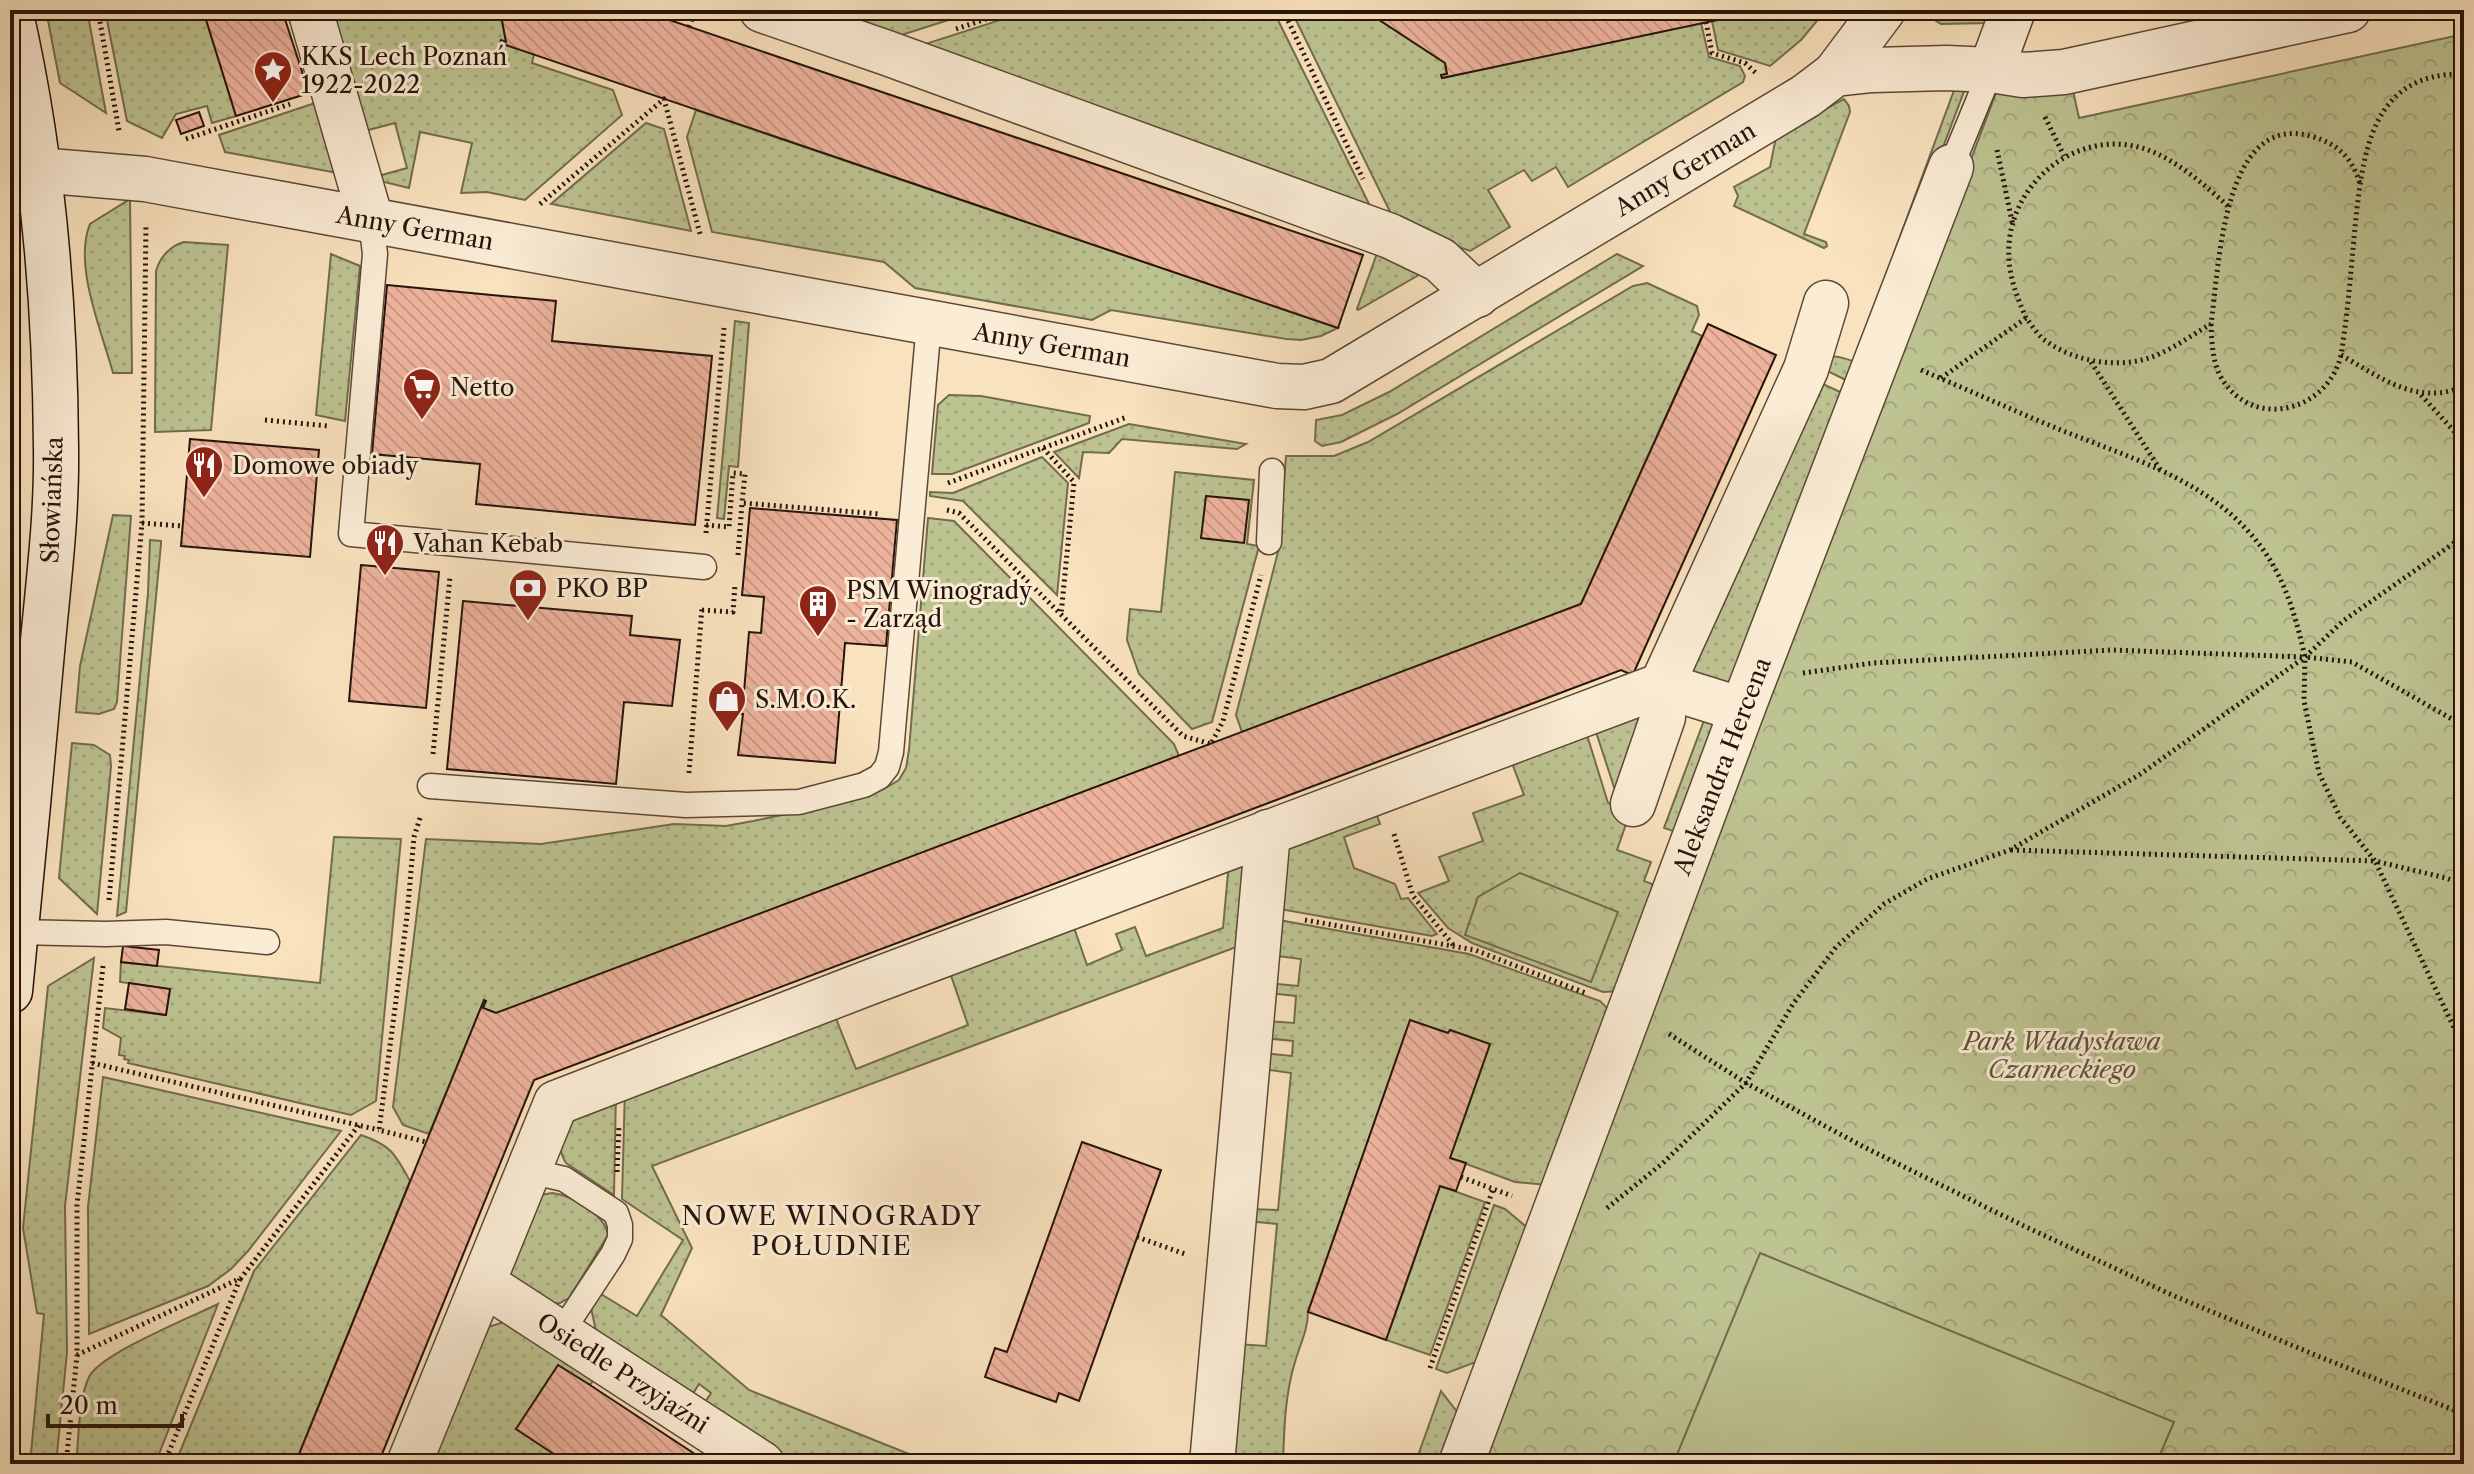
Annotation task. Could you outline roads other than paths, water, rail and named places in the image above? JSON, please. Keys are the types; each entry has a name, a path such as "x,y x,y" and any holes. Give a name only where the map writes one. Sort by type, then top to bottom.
{"street":[{"name":"Słowiańska","path":"10,10 38,170 51,315 56,450 54,516 19,810 16,932 10,991"},
{"path":"310,10 371,220"},
{"path":"762,10 1390,236 1440,260 1477,295"},
{"path":"1835,74 1883,10"},
{"path":"1991,70 2013,10"},
{"path":"1835,74 1917,69 1991,70 2023,75 2064,72 2348,10"},
{"name":"Anny German","path":"38,170 146,162 371,220 1264,384 1304,387 1331,381 1477,295 1793,104 1835,74"},
{"name":"Aleksandra Hercena","path":"1461,1464 1748,696 1951,167"},
{"path":"1633,804 1663,717 1662,685 1806,369 1826,303"},
{"path":"409,1464 556,1103 1662,685 1748,696"},
{"path":"1212,1464 1268,832"},
{"name":"Osiedle Przyjaźni","path":"483,1283 762,1464"}],"lane":[{"name":"Aleksandra Hercena","path":"1951,167 1991,70"},
{"path":"371,220 375,254 351,534 704,567"},
{"path":"430,786 686,805 799,802 864,785 879,777 887,767 891,752 929,323"},
{"path":"1269,542 1272,471"},
{"path":"16,932 166,932 267,942"},
{"path":"529,1171 564,1179 616,1213 620,1225 620,1239 613,1254 561,1333"}],"place":[{"name":"KKS Lech Poznań 1922-2022","path":"273,104"},
{"name":"Netto","path":"422,421"},
{"name":"Domowe obiady","path":"204,499"},
{"name":"Vahan Kebab","path":"385,577"},
{"name":"PKO BP","path":"528,622"},
{"name":"PSM Winogrady - Zarząd","path":"818,638"},
{"name":"S.M.O.K.","path":"727,733"}],"district":[{"name":"NOWE WINOGRADY POŁUDNIE","path":"832,1231"}],"park label":[{"name":"Park Władysława Czarneckiego","path":"2062,1055"}]}
